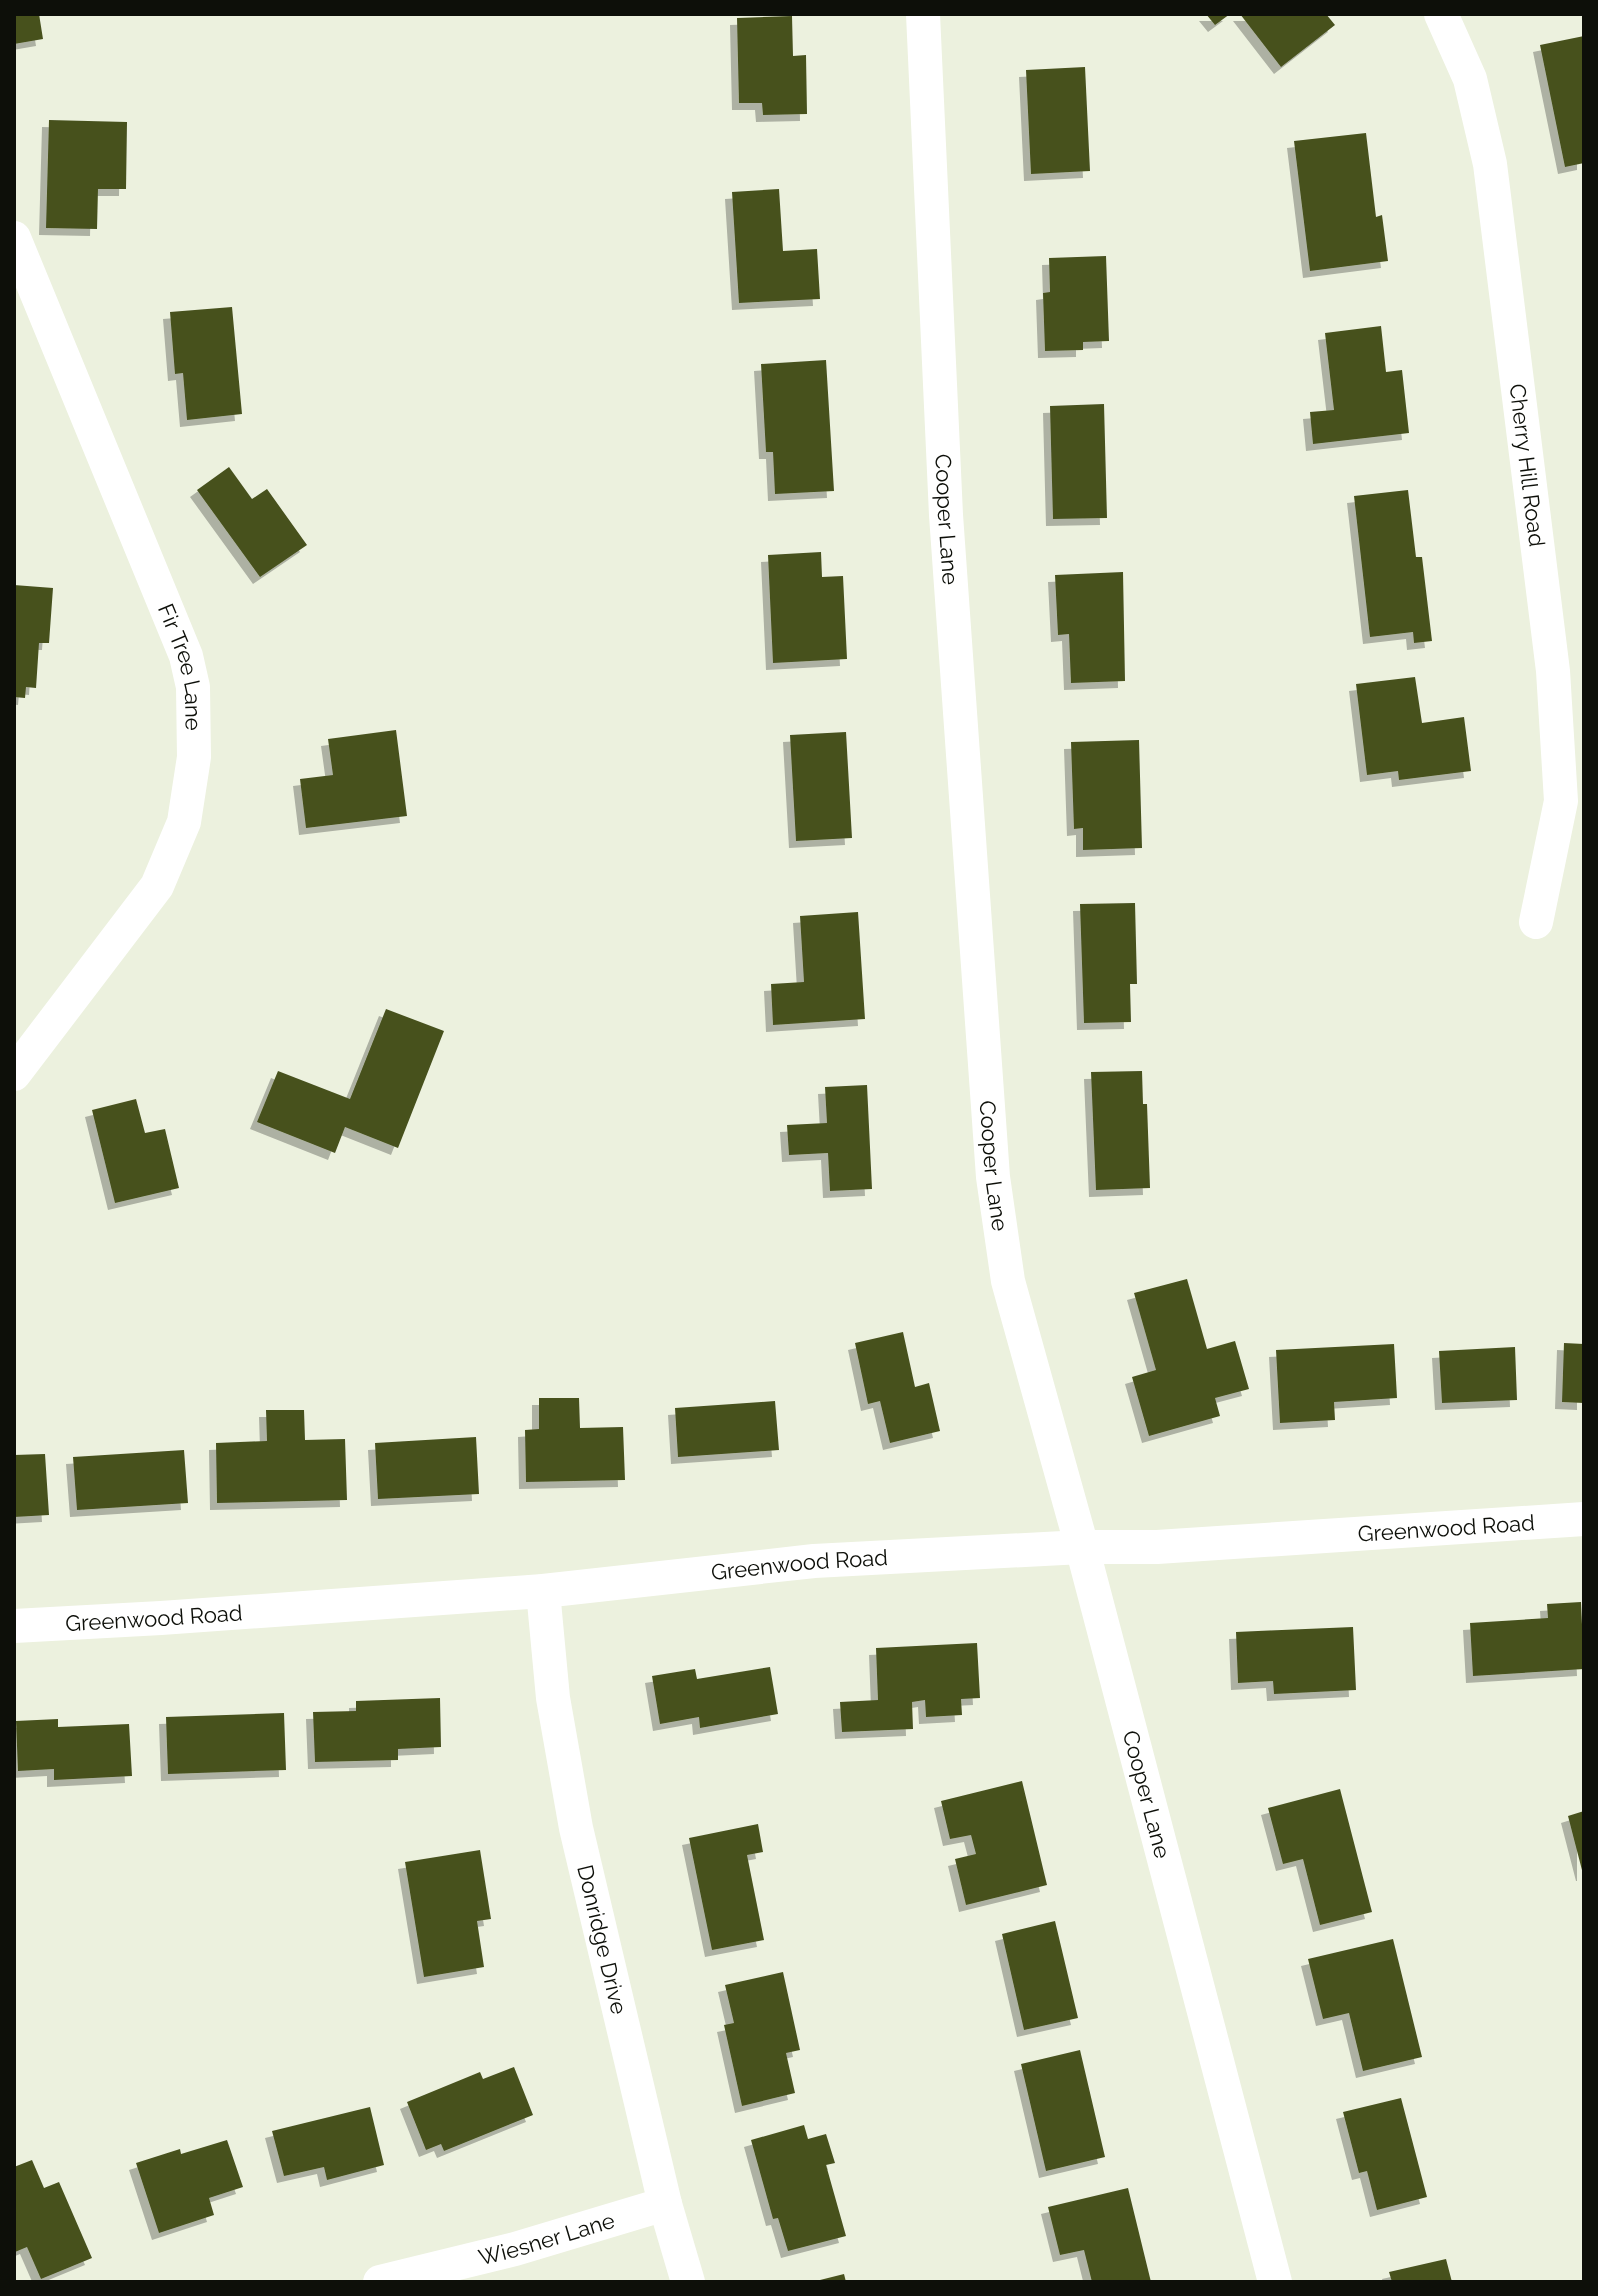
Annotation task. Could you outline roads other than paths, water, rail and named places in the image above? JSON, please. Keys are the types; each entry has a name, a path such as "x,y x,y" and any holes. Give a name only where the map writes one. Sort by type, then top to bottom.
{"street":[{"name":"Cooper Lane","path":"923,14 946,515 993,1177 1008,1281 1082,1547 1275,2282"},
{"name":"Cherry Hill Road","path":"1441,14 1470,79 1490,164 1553,671 1561,801 1536,922"},
{"name":"Fir Tree Lane","path":"14,238 186,656 193,687 194,757 184,822 157,886 14,1074"},
{"name":"Greenwood Road","path":"14,1626 543,1591 814,1561 1082,1547 1157,1547 1584,1519"},
{"name":"Donridge Drive","path":"543,1591 553,1698 576,1828 665,2204 688,2282"},
{"name":"Wiesner Lane","path":"380,2282 515,2249 665,2204"}]}
